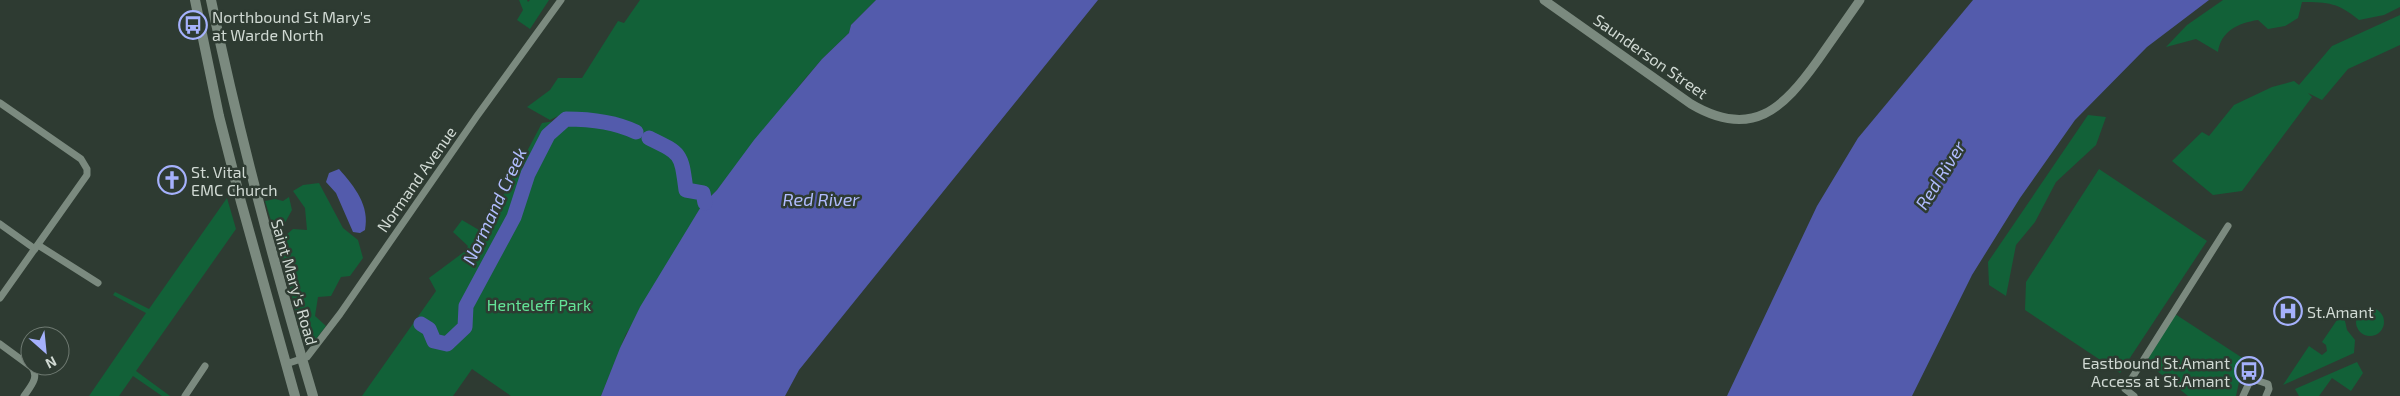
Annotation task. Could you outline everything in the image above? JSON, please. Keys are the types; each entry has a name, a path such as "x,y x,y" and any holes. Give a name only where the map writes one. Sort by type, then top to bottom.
{"main road":[{"name":"Saint Mary's Road","path":"194,0 233,171 295,396"},
{"name":"Saint Mary's Road","path":"211,0 235,116 313,396"}],"street":[{"name":"Normand Avenue","path":"286,364 302,359 310,353 340,314 476,116 561,0"},
{"name":"Saunderson Street","path":"1544,0 1704,112 1731,119 1747,119 1766,114 1782,105 1797,89 1860,0"},
{"path":"0,103 81,159 87,169 85,180 0,298"},
{"path":"0,224 98,283"},
{"path":"2134,396 2125,389 2228,226"},
{"path":"0,344 20,359"},
{"path":"186,396 205,366"},
{"path":"24,396 36,376"},
{"path":"2243,396 2249,382 2256,380 2268,384 2269,389 2266,396"}],"green space":[{"path":"519,0 527,0 528,2 530,0 549,0 530,29 517,20 523,10"},
{"name":"Henteleff Park","path":"640,0 876,0 851,25 849,33 804,80 717,190 702,205 650,298 640,307 637,317 626,334 601,396 511,396 472,369 453,396 362,396 436,291 429,278 464,252 468,246 453,232 462,220 479,230 509,187 515,163 524,157 542,123 555,121 558,116 550,120 527,107 550,90 558,78 582,78 618,21 624,23"},
{"path":"2223,0 2400,0 2400,7 2384,15 2359,20 2345,10 2333,5 2319,2 2302,2 2298,18 2285,26 2268,29 2258,20 2237,26 2227,33 2218,52 2196,39 2166,47 2187,25"},
{"path":"2400,15 2400,45 2348,69 2322,100 2308,93 2312,97 2242,191 2213,195 2172,161 2202,132 2209,136 2234,105 2272,87 2294,81 2299,85 2332,46"},
{"path":"2088,115 2106,117 2096,145 2056,182 2035,222 2016,245 2006,296 1989,285 1988,262"},
{"path":"2099,169 2207,241 2120,373 2025,310 2026,282"},
{"path":"319,183 343,228 358,240 363,258 350,276 341,277 331,296 318,297 315,316 326,326 313,343 301,335 287,275 295,270 293,262 281,259 277,243 293,229 307,230 305,208 293,191 303,185"},
{"path":"289,197 292,210 281,230 273,227 265,201 275,199 283,201"},
{"path":"227,198 236,229 136,371 170,396 162,396 133,376 119,396 89,396 146,313 113,295 115,292 149,309"},
{"path":"2370,308 2380,312 2384,322 2380,332 2370,336 2360,332 2356,322 2360,312"},
{"path":"2175,314 2244,359 2236,396 2188,396 2146,362"},
{"path":"2339,317 2345,321 2347,330 2355,340 2354,353 2283,385 2309,346 2322,355 2327,351 2326,345 2322,342"},
{"path":"2357,362 2363,373 2351,391 2332,378 2319,396 2299,396 2295,389"}],"water":[{"name":"Red River","path":"876,0 1098,0 799,370 785,396 601,396 620,348 640,307 702,205 717,190 754,140 822,59 849,33 851,25"},
{"name":"Red River","path":"1973,0 2209,0 2147,47 2075,120 2020,198 1972,275 1912,396 1727,396 1817,206 1858,138"},
{"path":"339,169 356,190 363,205 366,221 365,230 360,233 353,232 336,193 326,182 329,173"}],"waterway":[{"name":"Normand Creek","path":"421,324 429,329 434,341 447,344 465,327 466,306 514,217 528,174 548,135 566,119 602,122 636,132"},
{"name":"Normand Creek","path":"649,138 668,148 678,156 683,169 686,190 703,193 705,203"}],"place":[{"name":"Northbound St Mary's at Warde North","path":"193,25"},
{"name":"St. Vital EMC Church","path":"172,180"},
{"name":"St.Amant","path":"2288,311"},
{"name":"Eastbound St.Amant Access at St.Amant","path":"2249,371"}]}
